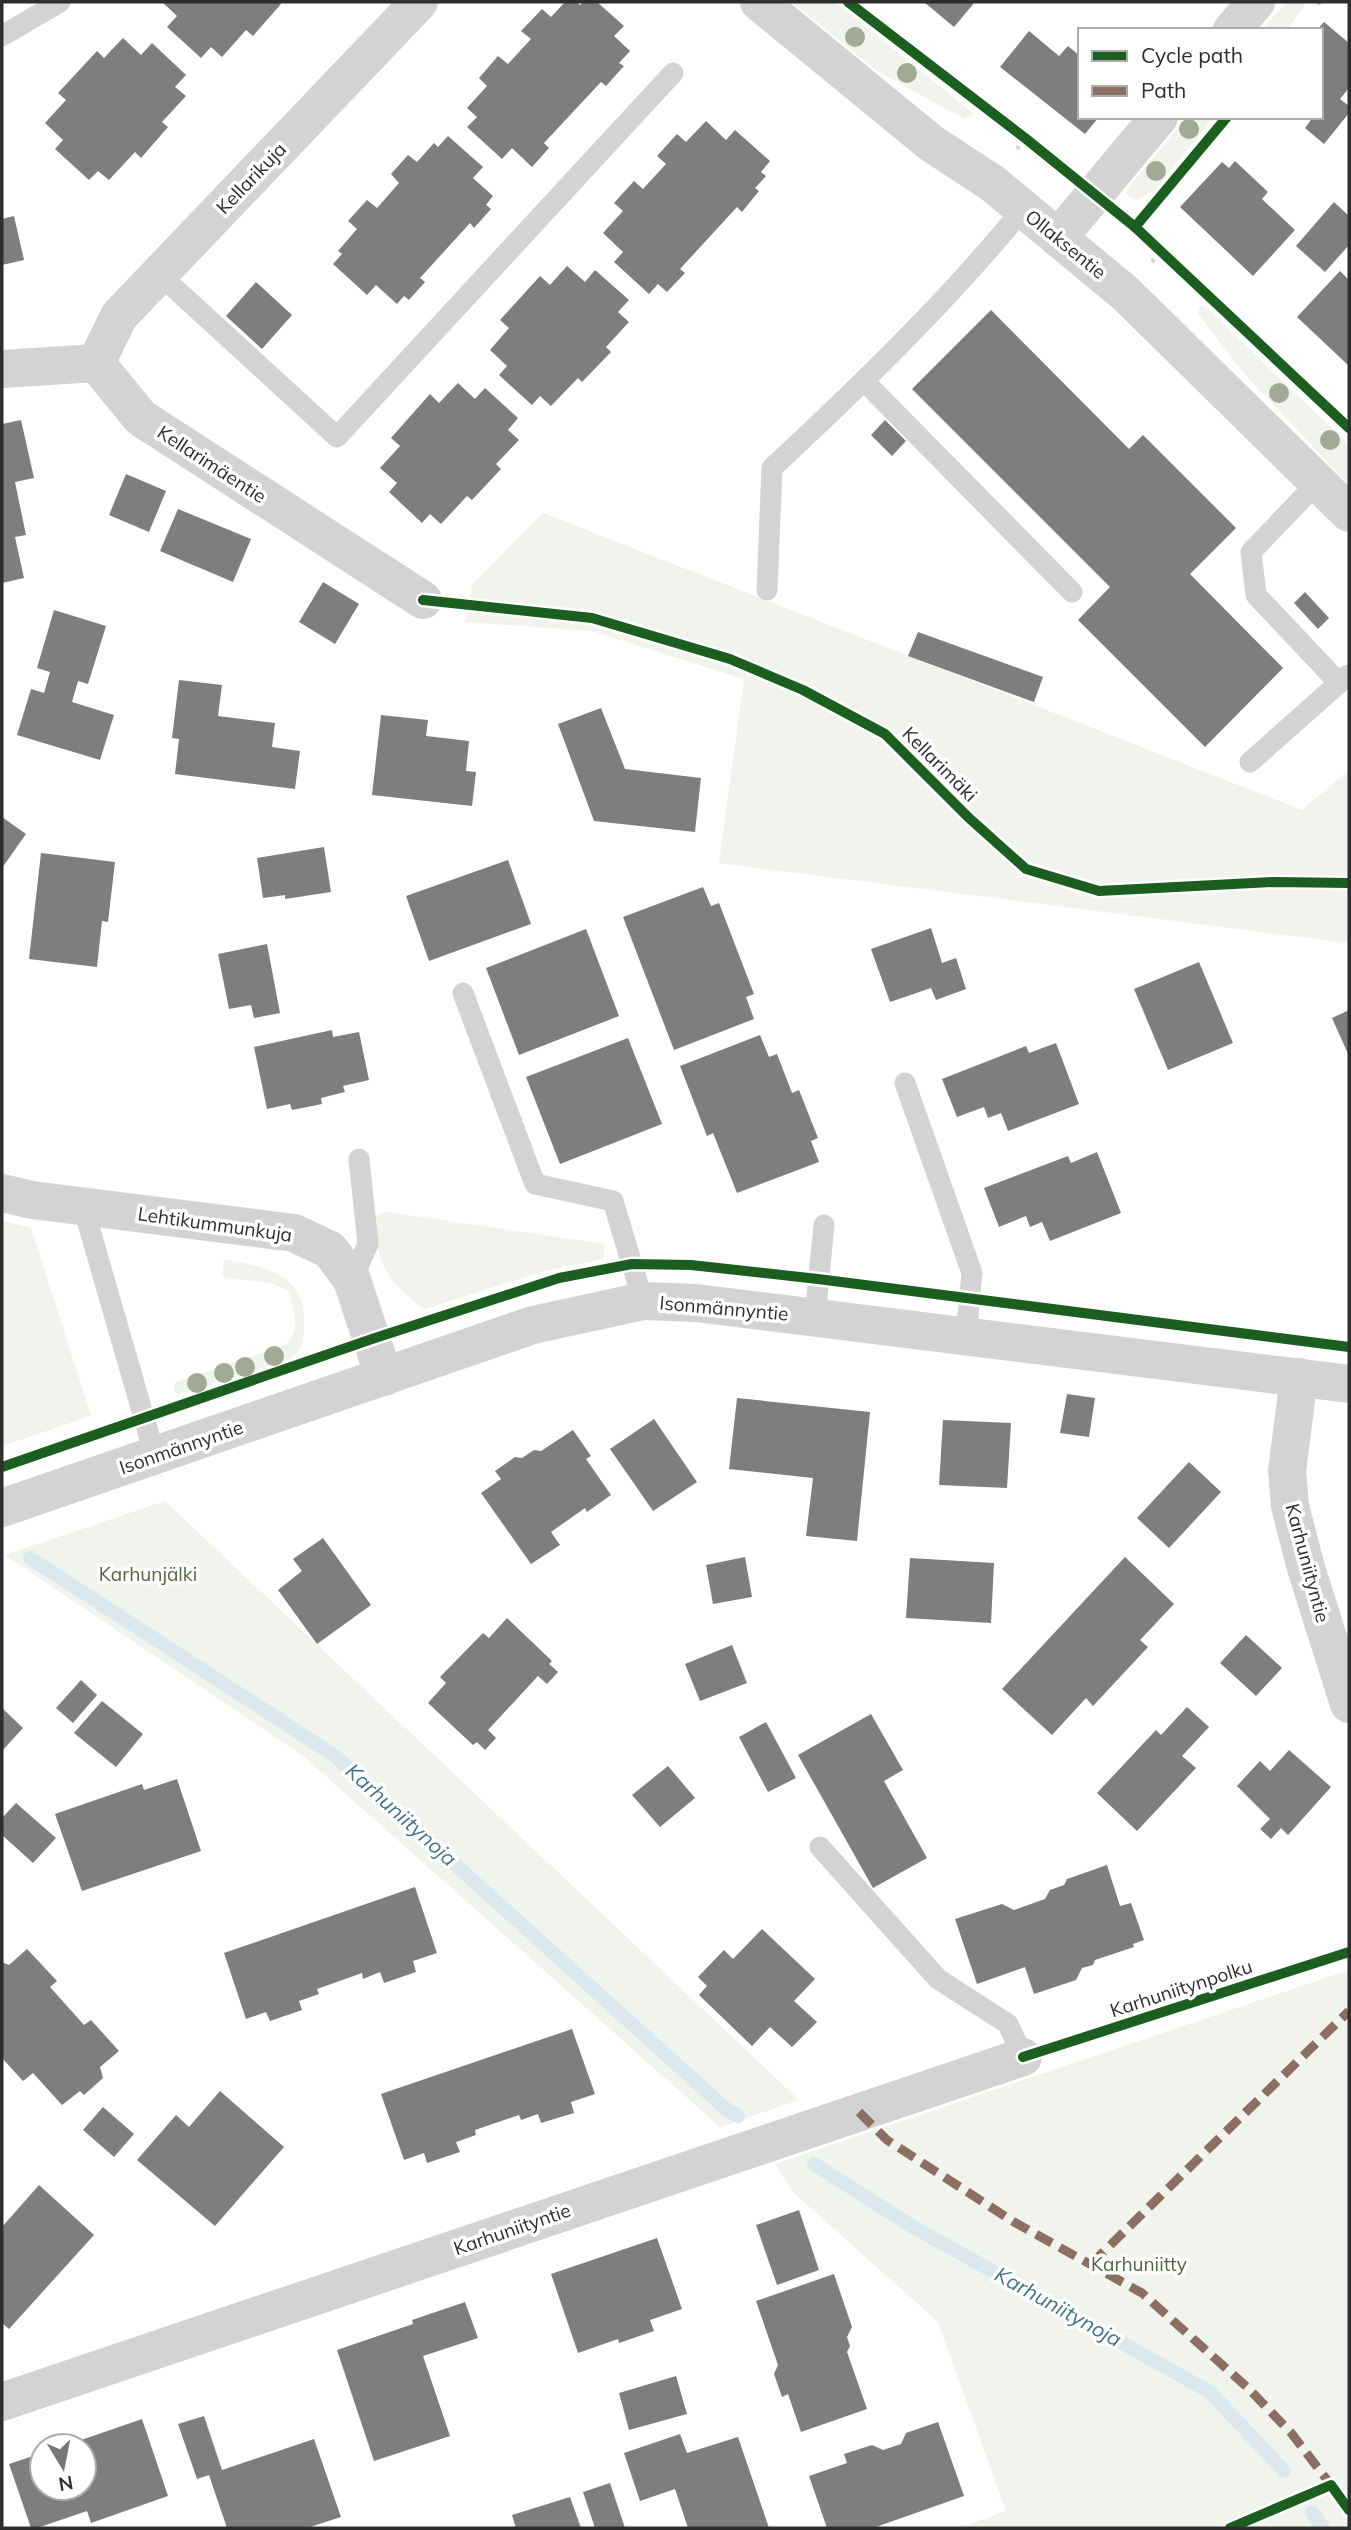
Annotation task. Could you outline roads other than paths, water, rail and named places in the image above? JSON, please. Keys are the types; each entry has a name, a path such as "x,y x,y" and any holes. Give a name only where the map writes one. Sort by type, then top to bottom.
{"street":[{"name":"Kellarikuja","path":"96,363 119,316 419,2"},
{"name":"Ollaksentie","path":"759,2 931,143 992,183 1125,293 1349,513"},
{"path":"1234,28 1256,2"},
{"path":"1058,238 1157,119"},
{"path":"2,369 96,363"},
{"name":"Kellarimäentie","path":"96,363 141,418 423,600"},
{"name":"Lehtikummunkuja","path":"2,1193 32,1200 294,1233 330,1250 352,1280 384,1377"},
{"name":"Isonmännyntie","path":"2,1508 533,1325 642,1301 696,1303 1349,1384"},
{"name":"Karhuniityntie","path":"1299,1377 1287,1471 1290,1506 1306,1568 1349,1704"},
{"name":"Karhuniityntie","path":"2,2402 1023,2057"}],"lane":[{"path":"2,36 60,2"},
{"path":"159,274 337,437 673,72"},
{"path":"767,590 772,468 865,382 993,246 1023,209"},
{"path":"865,382 1072,592"},
{"path":"1250,762 1344,678 1256,595 1251,552 1319,481"},
{"path":"463,993 535,1184 613,1201 642,1301"},
{"path":"905,1083 972,1273 966,1337"},
{"path":"352,1280 368,1244 359,1159"},
{"path":"83,1206 155,1456"},
{"path":"815,1317 824,1225"},
{"path":"820,1847 938,1979 1008,2024 1023,2057"}],"waterway":[{"name":"Karhuniitynoja","path":"30,1558 335,1756 726,2109 738,2116"},
{"name":"Karhuniitynoja","path":"814,2164 913,2227 1210,2392 1284,2471"},
{"name":"Karhuniitynoja","path":"1312,2512 1323,2528"}],"park label":[{"name":"Karhunjälki","path":"148,1574"},
{"name":"Karhuniitty","path":"1139,2264"}]}
